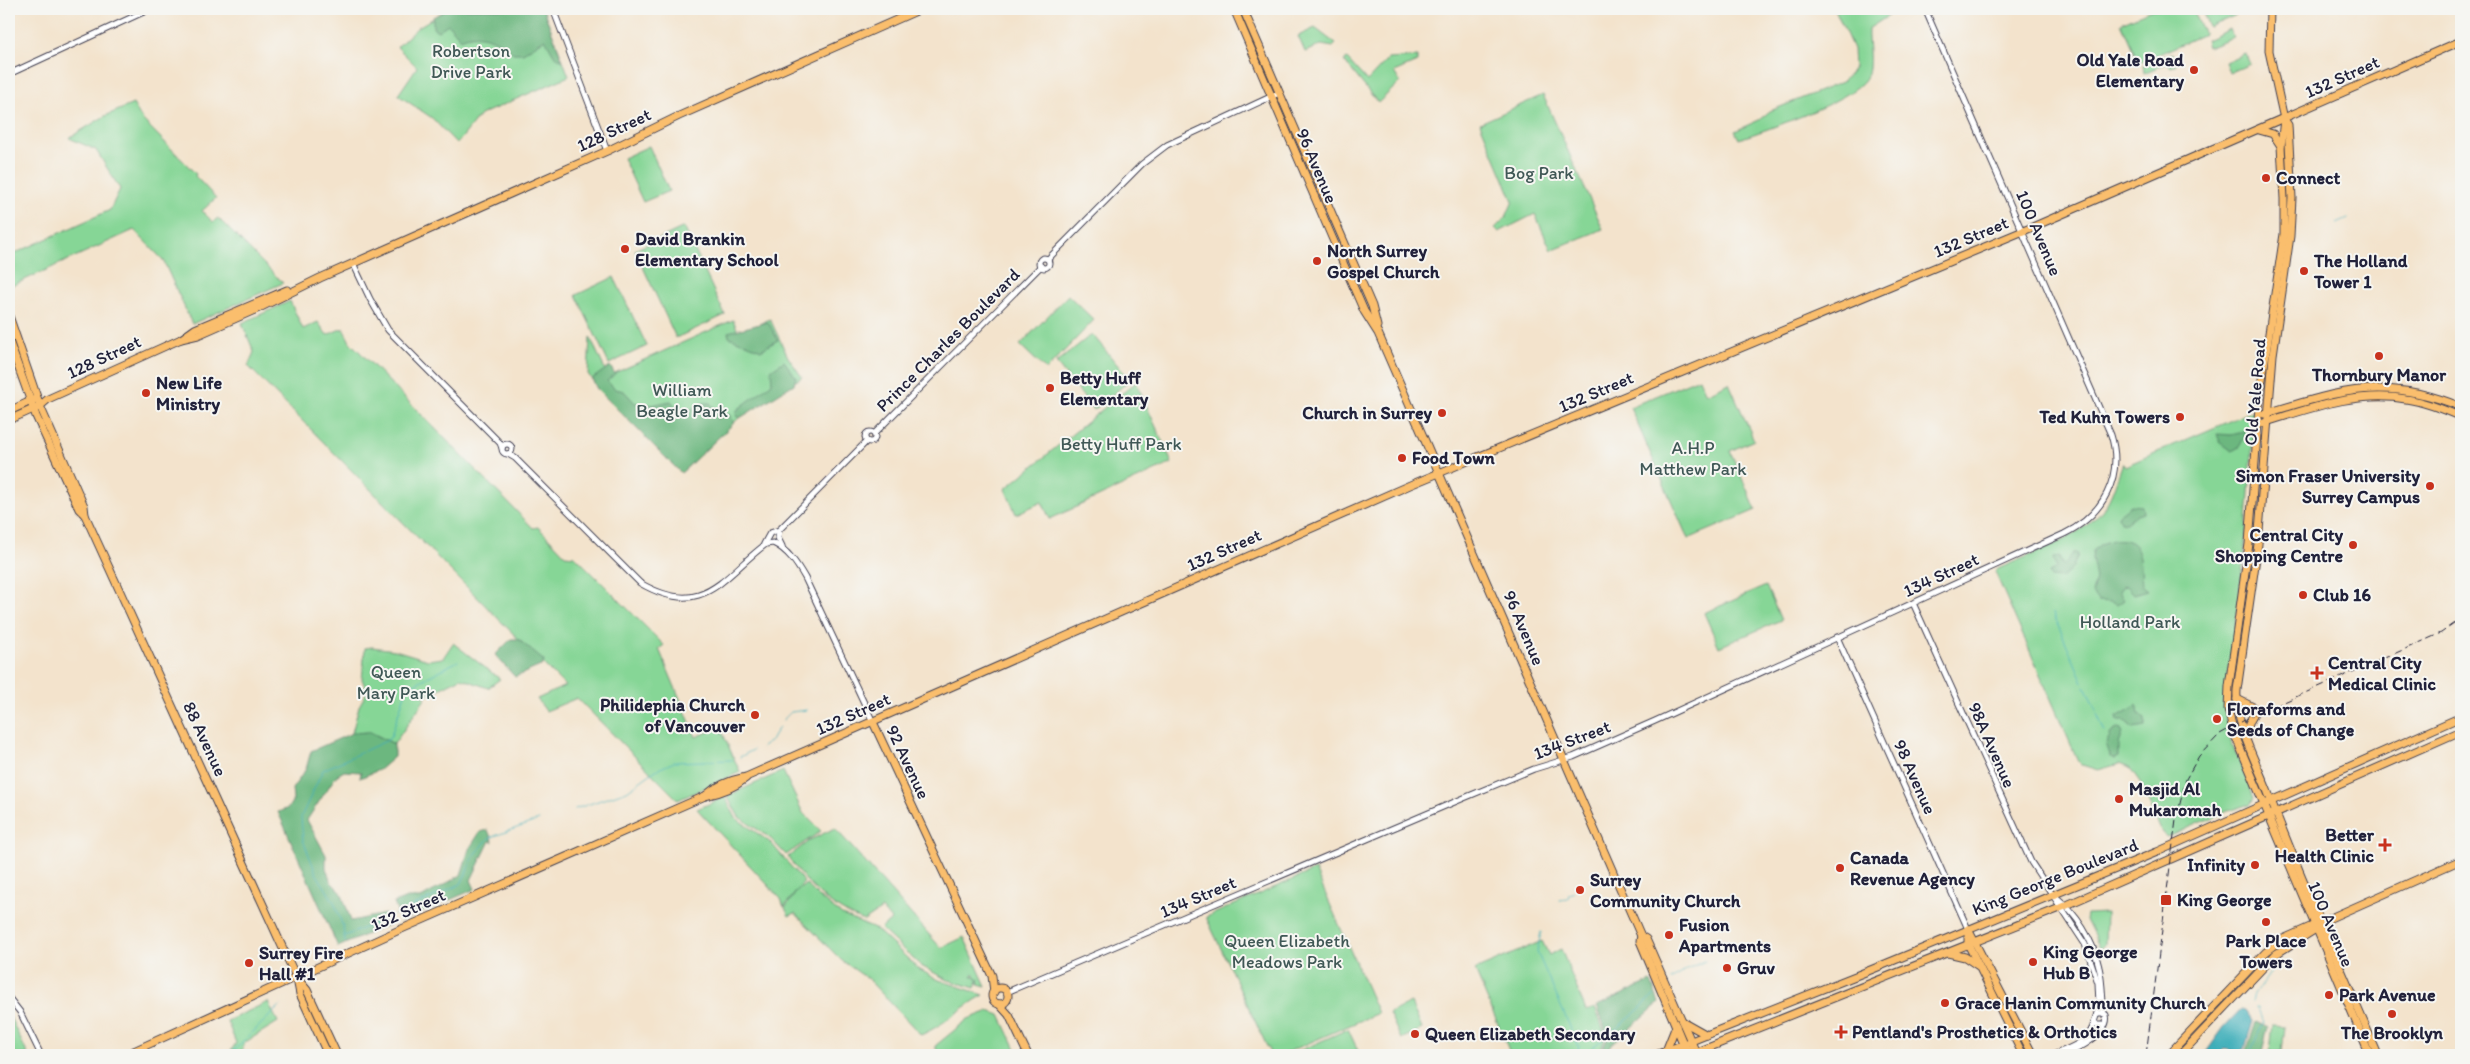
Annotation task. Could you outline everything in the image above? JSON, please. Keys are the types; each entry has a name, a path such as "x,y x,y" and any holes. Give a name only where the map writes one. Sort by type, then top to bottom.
{"main road":[{"name":"128 Street","path":"9,420 37,407 48,399 181,338 198,335 230,321 353,263 921,9"},
{"name":"Old Yale Road","path":"2267,802 2234,734 2228,709 2228,690 2247,559 2258,416 2265,354 2284,234 2281,146 2284,119 2269,51 2270,9"},
{"name":"96 Avenue","path":"1237,10 1248,19 1372,306 1378,332"},
{"name":"96 Avenue","path":"1237,10 1364,311 1378,332 1565,759 1641,936 1640,941 1676,1026 1691,1050"},
{"name":"132 Street","path":"125,1055 705,796 731,788 746,777 1440,472 2023,231 2461,41"},
{"name":"Old Yale Road","path":"2267,802 2238,716 2237,699 2256,562 2267,413 2291,224 2291,173 2288,125 2284,119"},
{"path":"2259,130 2273,134 2281,146"},
{"name":"88 Avenue","path":"9,316 34,399"},
{"name":"88 Avenue","path":"9,341 37,407 84,506 85,515 296,977 300,994 328,1055"},
{"path":"2258,416 2347,390 2363,388 2403,389 2430,395 2461,407"},
{"path":"2322,406 2347,390"},
{"path":"2258,425 2360,397 2388,397 2428,404 2461,416"},
{"path":"9,411 34,399 48,399"},
{"path":"2247,559 2256,562"},
{"path":"2237,699 2257,709 2250,721 2245,736"},
{"name":"King George Boulevard","path":"1691,1050 1707,1035 2156,852 2461,717"},
{"name":"92 Avenue","path":"873,722 992,976 993,999 1009,1015"},
{"name":"King George Boulevard","path":"1656,1055 1666,1051 1691,1050 1715,1045 1972,943 2063,906 2461,731"},
{"path":"2415,751 2419,736 2433,743"},
{"name":"100 Avenue","path":"2267,802 2370,1055"},
{"path":"2168,1055 2271,948 2291,934 2318,925 2461,860"},
{"path":"2180,1055 2276,954 2318,925"},
{"name":"100 Avenue","path":"2318,925 2378,1055"},
{"path":"1968,929 1978,965 2023,1055"},
{"name":"96 Avenue","path":"1641,936 1646,939 1682,1021 1691,1050"},
{"path":"1972,943 2033,1055"},
{"path":"1947,952 1964,957 1978,965"},
{"path":"992,976 1005,994 1009,1015 1028,1055"},
{"name":"88 Avenue","path":"296,977 307,990 337,1055"},
{"path":"994,992 1005,994"},
{"path":"999,1004 1005,994"},
{"path":"1682,1021 1707,1035"},
{"path":"1666,1051 1676,1026"},
{"path":"1711,1055 1715,1045"},
{"path":"1673,1055 1691,1050"}],"street":[{"path":"9,74 150,9"},
{"path":"553,9 607,151"},
{"name":"100 Avenue","path":"1925,9 2111,434 2115,456 2114,471"},
{"path":"1272,96 1279,92"},
{"name":"Prince Charles Boulevard","path":"774,537 867,441 865,438 867,433 874,434 1041,266 1040,259 1048,259 1142,164 1167,145 1272,96"},
{"path":"353,263 370,299 388,330 502,445 504,453 510,453 640,583 659,592 682,596 712,590 774,537"},
{"path":"502,445 511,446 510,453"},
{"name":"134 Street","path":"1005,994 1472,794 1534,769 1565,759 1655,721 2082,525 2102,504 2111,486 2114,471"},
{"name":"92 Avenue","path":"774,537 793,559 805,578 873,722"},
{"name":"98A Avenue","path":"1913,603 2031,862 2063,906"},
{"name":"98 Avenue","path":"1837,637 1968,929"},
{"path":"2053,1055 2084,1040 2091,1031 2097,1013 2099,992 2091,958 2079,932 2063,906"},
{"path":"2063,906 2082,926 2094,952 2100,969 2104,1014 2107,1020 2087,1044 2064,1055"},
{"path":"9,998 20,1012 41,1055"},
{"path":"2097,1013 2104,1014"},
{"path":"2094,1022 2098,1025 2104,1025"}],"green space":[{"name":"Robertson Drive Park","path":"448,9 543,9 569,76 480,115 457,144 432,118 398,95 417,67 397,47 418,27"},
{"path":"448,9 543,9 563,61 554,55 545,39 523,53 513,53 496,40 482,36 468,36 461,39 448,24 438,31 433,28 433,17"},
{"path":"1835,9 1884,9 1888,16 1868,29 1869,67 1866,78 1858,87 1827,105 1739,139 1735,131 1759,120 1770,111 1840,83 1850,74 1854,67 1853,49"},
{"path":"2153,9 2193,9 2204,34 2139,63 2121,23"},
{"path":"2201,9 2250,9 2209,27"},
{"path":"1315,28 1336,44 1333,47 1321,45 1305,52 1298,36"},
{"path":"2230,29 2233,37 2208,47 2206,40"},
{"path":"2172,53 2176,65 2171,67 2167,63 2144,73 2143,65"},
{"path":"2245,53 2250,64 2229,73 2225,62"},
{"path":"1417,57 1417,62 1394,72 1400,82 1378,103 1344,61 1347,59 1367,81 1388,59"},
{"name":"Bog Park","path":"1543,95 1603,229 1551,250 1535,214 1499,232 1495,228 1506,217 1513,201 1480,123"},
{"path":"133,104 142,119 196,174 195,176 216,198 202,211 213,222 218,218 283,283 192,324 163,260 134,230 9,287 9,256 110,210 120,189 96,150 69,138 105,116"},
{"path":"649,146 669,191 643,202 623,158"},
{"path":"684,227 725,315 676,338 635,250"},
{"path":"614,277 647,346 609,364 576,295"},
{"path":"1068,295 1094,320 1046,370 1020,345"},
{"path":"290,301 303,329 318,322 327,335 343,328 350,342 533,528 538,527 565,555 575,556 664,645 659,649 696,737 720,727 740,772 678,800 577,698 546,711 537,699 565,686 248,366 254,352 242,323"},
{"name":"William Beagle Park","path":"770,319 788,357 802,377 739,418 681,473 600,391 588,374 590,337 608,376 733,320 739,333"},
{"path":"768,322 778,340 761,350 729,337 728,332"},
{"path":"1092,334 1130,380 1094,410 1056,363"},
{"path":"784,361 796,377 794,384 740,418 736,416 737,410 772,383 771,370"},
{"path":"610,366 615,374 607,381 615,389 624,391 635,403 652,405 671,401 683,414 702,403 710,403 716,410 717,419 729,414 734,423 681,473 597,389 592,379"},
{"name":"A.H.P Matthew Park","path":"1699,378 1706,394 1729,383 1754,440 1730,451 1756,510 1688,539 1630,407"},
{"name":"Betty Huff Park","path":"1136,382 1172,463 1050,519 1042,502 1016,514 1005,489"},
{"name":"Holland Park","path":"2255,410 2245,549 2224,708 2229,736 2254,798 2250,804 2228,811 2167,837 2162,833 2140,782 2130,768 2119,764 2098,770 2082,765 2078,761 1995,572 2071,536 2085,527 2106,505 2123,463 2125,466"},
{"path":"2248,431 2239,447 2232,451 2220,442 2217,434 2231,435"},
{"path":"2131,505 2142,506 2143,513 2134,516 2126,523 2120,522 2118,515"},
{"path":"2113,540 2131,542 2136,547 2139,553 2142,585 2148,590 2134,594 2127,586 2122,587 2119,591 2124,600 2117,605 2111,602 2098,601 2092,593 2096,579 2092,558 2093,550 2101,544"},
{"path":"2073,553 2078,555 2072,569 2062,578 2051,577 2049,573 2056,569 2053,558 2059,556 2062,564 2065,564"},
{"path":"1766,586 1781,620 1719,647 1704,613"},
{"path":"511,639 518,639 544,661 543,665 515,677 495,655"},
{"name":"Queen Mary Park","path":"453,643 500,679 488,688 461,678 423,697 425,699 394,744 370,732 352,733 359,706 367,692 362,679 365,648 395,650 428,660 443,658"},
{"path":"2137,705 2139,714 2145,719 2145,726 2133,728 2125,721 2118,721 2117,717"},
{"path":"2118,728 2123,733 2119,744 2119,757 2115,759 2110,756 2106,744 2111,733"},
{"path":"370,732 394,744 394,757 379,770 360,778 361,772 344,771 336,776 307,820 326,855 326,868 331,882 341,892 351,921 385,914 390,924 338,947 278,812 288,808 293,800 292,789 306,769 311,751 352,733"},
{"path":"783,771 803,813 821,831 786,855 770,838 739,817 727,796"},
{"path":"725,797 736,818 771,843 804,882 784,907 781,899 697,809"},
{"path":"835,828 941,948 964,937 986,986 978,984 979,980 977,977 978,980 975,988 948,980 921,966 881,929 891,920 882,909 864,921 831,903 803,877 788,857 810,840"},
{"path":"488,830 493,842 490,841 471,880 475,889 401,921 394,903 407,898 421,898 461,875 469,849 480,832"},
{"name":"Queen Elizabeth Meadows Park","path":"1315,870 1378,1013 1281,1055 1271,1055 1206,917"},
{"path":"806,884 842,915 877,930 920,970 939,980 984,995 921,1035 868,979 841,960 795,913 789,916 785,908 797,891"},
{"path":"2106,913 2105,944 2100,948 2086,920 2087,914"},
{"path":"1542,941 1549,955 1561,949 1586,1011 1595,1008 1606,1036 1599,1055 1511,1055 1475,970"},
{"path":"1651,981 1659,1003 1611,1045 1609,1048 1610,1055 1600,1055 1608,1037 1597,1006"},
{"path":"268,1002 278,1022 244,1043 241,1055 228,1055 236,1043 227,1021"},
{"path":"1411,1003 1422,1029 1401,1039 1389,1013"},
{"path":"989,1011 1000,1015 1019,1055 939,1055 935,1046 968,1019"},
{"path":"9,1015 28,1055 9,1055"},
{"path":"2256,1022 2268,1028 2261,1055 2236,1055 2246,1052"},
{"path":"2273,1025 2285,1026 2282,1052 2270,1051"},
{"path":"1348,1029 1360,1055 1290,1055"}],"water":[{"path":"2241,1009 2245,1010 2253,1021 2245,1048 2238,1052 2225,1049 2220,1054 2204,1055 2224,1027"}],"waterway":[{"path":"2337,223 2348,218"},
{"path":"2053,613 2083,682"},
{"path":"345,942 343,927 334,902 316,873 303,840 301,817 323,770 388,740 407,688 458,661"},
{"path":"2085,686 2097,712"},
{"path":"783,720 791,712 807,710"},
{"path":"2097,714 2105,732"},
{"path":"762,747 771,741 779,727"},
{"path":"740,757 753,750"},
{"path":"575,809 627,791 656,770 674,762 733,760"},
{"path":"394,915 461,884 474,856 489,838 539,820"},
{"path":"1559,900 1568,899 1569,894 1574,892"},
{"path":"345,936 388,918"},
{"path":"1541,932 1537,952 1578,1045 1580,1055"},
{"path":"1671,980 1687,969 1705,961"},
{"path":"2252,1002 2254,995 2271,972"},
{"path":"1582,1055 1620,1026 1655,995"},
{"path":"229,1055 280,1006"},
{"path":"2249,1055 2263,1023 2258,1008 2256,1008"}],"railway":[{"path":"2146,1055 2176,820 2186,779 2199,756 2220,734 2250,717 2441,633 2461,619"}],"place":[{"name":"Old Yale Road Elementary","path":"2194,70"},
{"name":"Connect","path":"2266,178"},
{"name":"David Brankin Elementary School","path":"625,249"},
{"name":"North Surrey Gospel Church","path":"1317,261"},
{"name":"The Holland Tower 1","path":"2304,271"},
{"name":"Thornbury Manor","path":"2379,356"},
{"name":"Betty Huff Elementary","path":"1050,388"},
{"name":"New Life Ministry","path":"146,393"},
{"name":"Church in Surrey","path":"1442,413"},
{"name":"Ted Kuhn Towers","path":"2180,417"},
{"name":"Food Town","path":"1402,458"},
{"name":"Simon Fraser University Surrey Campus","path":"2430,486"},
{"name":"Central City Shopping Centre","path":"2353,545"},
{"name":"Club 16","path":"2303,595"},
{"name":"Central City Medical Clinic","path":"2317,673"},
{"name":"Philidephia Church of Vancouver","path":"755,715"},
{"name":"Floraforms and Seeds of Change","path":"2217,719"},
{"name":"Masjid Al Mukaromah","path":"2119,799"},
{"name":"Better Health Clinic","path":"2385,845"},
{"name":"Infinity","path":"2255,865"},
{"name":"Canada Revenue Agency","path":"1840,868"},
{"name":"Surrey Community Church","path":"1580,890"},
{"name":"King George","path":"2166,900"},
{"name":"Park Place Towers","path":"2266,922"},
{"name":"Fusion Apartments","path":"1669,935"},
{"name":"King George Hub B","path":"2033,962"},
{"name":"Surrey Fire Hall #1","path":"249,963"},
{"name":"Gruv","path":"1727,968"},
{"name":"Park Avenue","path":"2329,995"},
{"name":"Grace Hanin Community Church","path":"1945,1003"},
{"name":"The Brooklyn","path":"2392,1014"},
{"name":"Pentland's Prosthetics & Orthotics","path":"1841,1032"},
{"name":"Queen Elizabeth Secondary","path":"1415,1034"}]}
